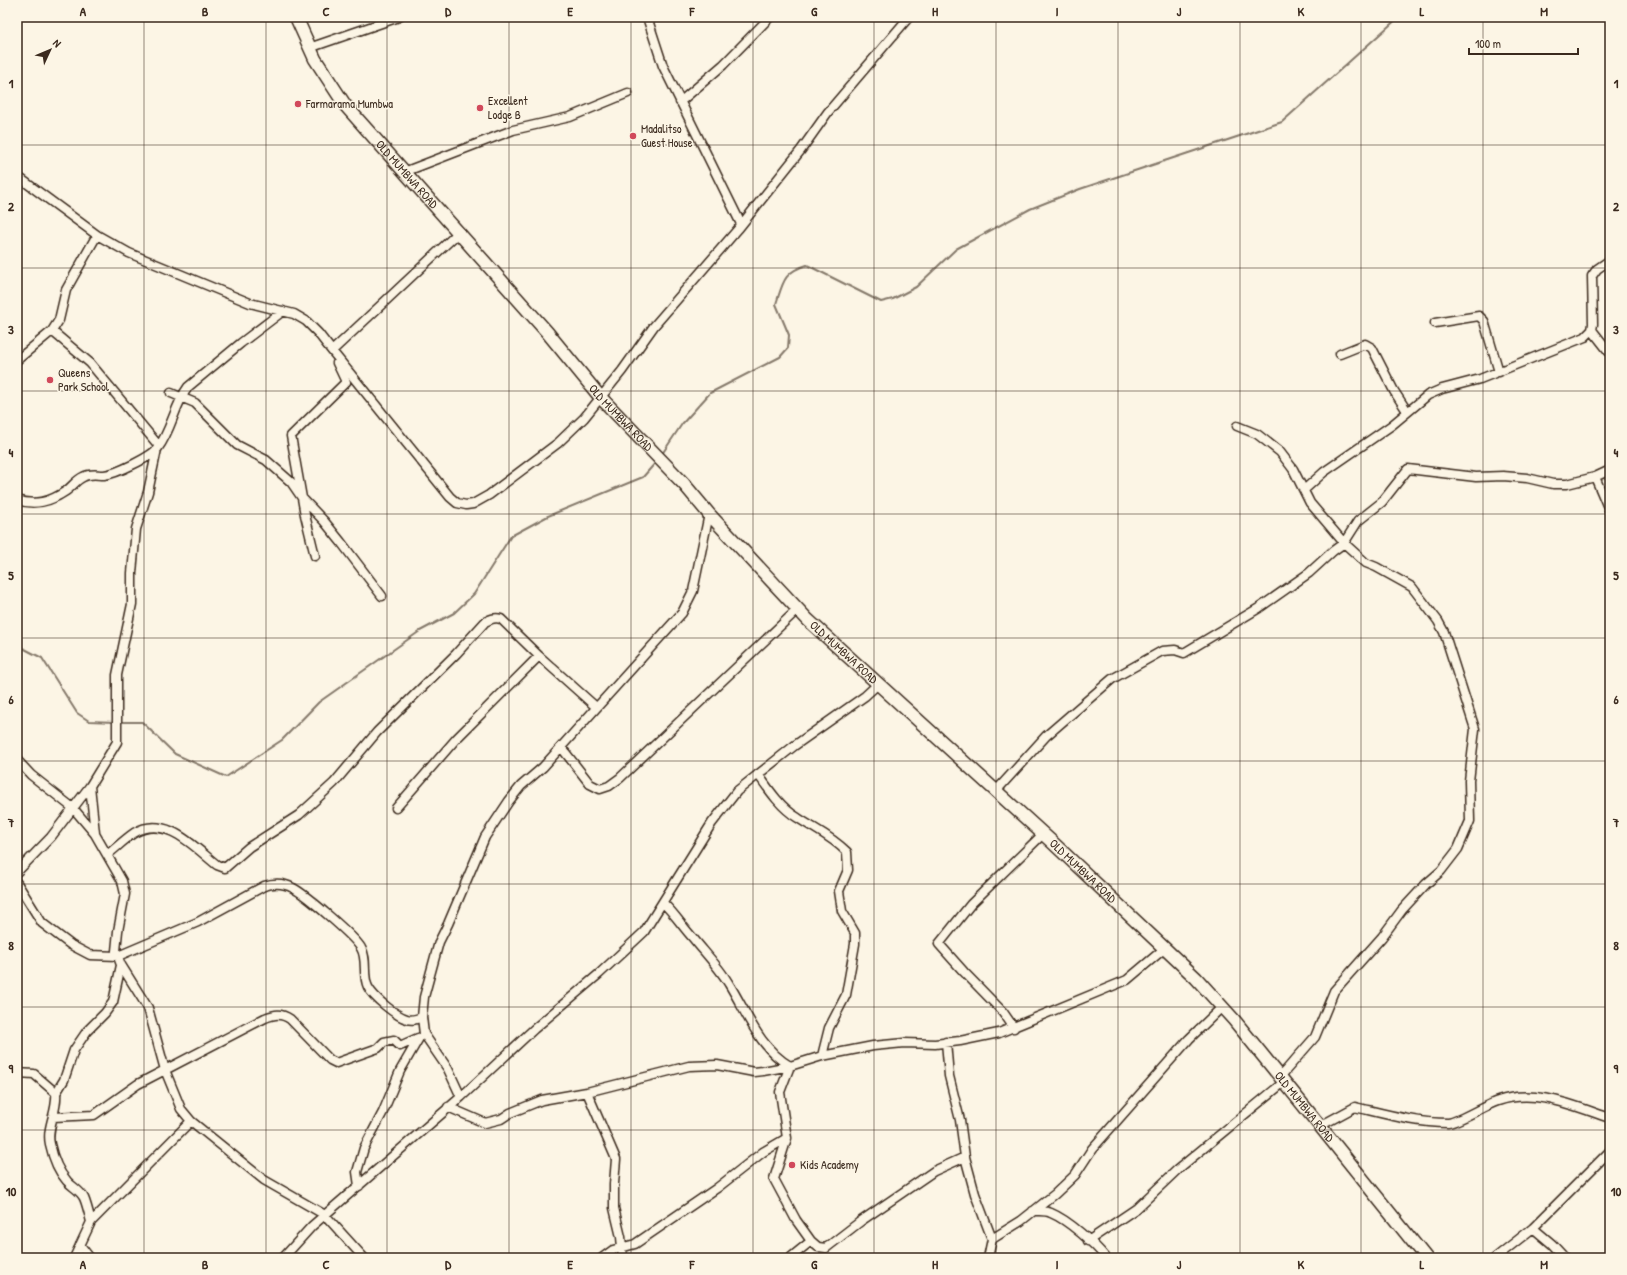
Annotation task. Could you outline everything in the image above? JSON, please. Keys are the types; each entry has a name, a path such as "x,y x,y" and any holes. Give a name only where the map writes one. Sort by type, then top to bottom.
{"main road":[{"name":"OLD MUMBWA ROAD","path":"296,17 309,48 326,79 345,105 547,332 601,398 684,484 798,609 1165,948 1222,1007 1426,1258"}],"street":[{"path":"309,48 399,17"},
{"path":"647,17 663,66 741,224"},
{"path":"680,102 723,65 763,20 770,17"},
{"path":"17,176 97,235 129,253 214,289 250,302 294,314 306,321 318,333 450,497 457,503 466,505 473,504 489,495 558,444 601,398 654,326 741,224 801,150 828,112 910,17"},
{"path":"404,172 513,130 570,117 628,93"},
{"path":"332,351 458,233"},
{"path":"17,360 52,331 59,320 66,290 97,235"},
{"path":"1304,490 1324,472 1392,425 1428,395 1442,389 1480,379 1499,372 1585,337 1592,330 1593,324 1592,276 1596,269 1610,260"},
{"path":"17,872 51,837 90,786 114,749 118,736 116,708 117,675 132,604 132,573 136,529 148,492 158,448 170,426 181,396 201,375 283,311"},
{"path":"1434,323 1479,316 1484,321 1499,372"},
{"path":"1592,330 1608,348"},
{"path":"52,331 90,363 158,448"},
{"path":"1340,354 1366,344 1372,348 1394,391 1407,411"},
{"path":"315,556 302,498 291,436 346,382 332,351"},
{"path":"171,393 181,396 194,403 237,445 266,460 291,482 302,498 329,526 382,596"},
{"path":"1088,1241 1137,1208 1177,1170 1282,1079 1315,1037 1334,991 1377,943 1402,910 1426,884 1441,871 1458,849 1470,821 1469,781 1475,729 1444,632 1438,621 1412,588 1376,566 1366,563 1344,543 1310,504 1293,469 1280,452 1257,434 1237,426"},
{"path":"17,500 28,504 42,502 66,491 82,477 90,474 104,475 116,472 158,448"},
{"path":"996,791 1046,736 1112,679 1162,651 1175,650 1184,653 1259,608 1309,573 1344,543 1358,521 1382,502 1408,469 1476,477 1521,478 1553,484 1567,484 1595,477 1610,470"},
{"path":"1595,477 1610,512"},
{"path":"359,1186 357,1172 364,1148 383,1112 400,1071 421,1036 424,997 439,942 485,837 508,800 521,786 543,767 586,721 596,707 620,684 667,632 689,602 710,514"},
{"path":"561,747 590,784 600,789 609,786 620,778 798,609"},
{"path":"107,855 139,831 146,828 162,828 176,832 217,865 225,868 249,847 300,815 334,782 377,732 451,659 485,622 496,617 501,619 596,707"},
{"path":"396,808 456,739 540,656"},
{"path":"283,1258 325,1215 461,1097 534,1029 599,974 644,932 712,823 737,791 794,746 865,696 878,684"},
{"path":"17,760 31,775 73,808 95,834 125,889 116,951 121,965 148,1008 165,1070 181,1109 191,1121 264,1180 325,1215 364,1258"},
{"path":"758,774 772,794 796,818 822,831 846,852 848,870 839,891 842,911 855,933 855,944 846,995 829,1028 822,1056"},
{"path":"90,786 95,834"},
{"path":"1014,1028 1003,1012 939,944 971,904 1043,834"},
{"path":"17,883 42,923 71,945 90,955 118,956 198,922 264,886 281,884 292,887 307,897 358,944 364,954 368,987 376,997 399,1016 411,1020 422,1017"},
{"path":"662,903 674,913 717,965 729,984 752,1028 778,1059 790,1066"},
{"path":"448,1107 485,1123 501,1118 542,1100 588,1092 689,1066 717,1065 754,1072 790,1066 822,1056 889,1044 946,1042 999,1033 1127,980 1165,948"},
{"path":"91,1222 84,1199 78,1189 68,1182 59,1171 54,1158 49,1133 57,1102 56,1093 64,1080 74,1050 87,1031 106,1013 113,1002 121,965"},
{"path":"992,1238 1033,1211 1076,1175 1092,1149 1189,1040 1222,1007"},
{"path":"53,1117 94,1115 130,1089 265,1018 276,1014 284,1015 290,1019 330,1060 336,1063 378,1048 384,1042 394,1040 400,1046 421,1036"},
{"path":"421,1036 448,1069 461,1097"},
{"path":"946,1042 949,1076 960,1120 965,1157 975,1194 992,1238 988,1258"},
{"path":"790,1066 780,1092 787,1138 774,1179 796,1220 811,1241 818,1247 826,1248 861,1221 934,1171 965,1157"},
{"path":"17,1073 34,1074 56,1093"},
{"path":"588,1092 616,1159 614,1208 623,1249 623,1258"},
{"path":"1320,1126 1355,1107 1408,1120 1450,1123 1499,1101 1529,1096 1556,1100 1610,1118"},
{"path":"74,1258 91,1222 191,1121"},
{"path":"602,1258 613,1250 619,1248 623,1249 635,1244 665,1225 759,1155 787,1138"},
{"path":"1495,1258 1533,1228 1610,1151"},
{"path":"1033,1211 1051,1212 1069,1224 1106,1258"},
{"path":"1533,1228 1552,1244 1565,1258"},
{"path":"790,1258 811,1241"},
{"path":"80,1245 90,1258"}],"waterway":[{"path":"662,454 682,424 710,393 780,357 788,348 789,335 776,304 785,279 793,271 807,265 881,302 893,299 916,287 956,249 1030,209 1080,189 1282,122 1399,17"},
{"path":"120,722 142,722 175,754 226,777 282,740 319,702 420,631 454,613 474,594 511,536 548,516 643,477 657,461"},
{"path":"17,645 42,658 77,713 89,721 115,722"}],"place":[{"name":"Farmarama Mumbwa","path":"298,104"},
{"name":"Excellent Lodge B","path":"480,108"},
{"name":"Madalitso Guest House","path":"633,136"},
{"name":"Queens Park School","path":"50,380"},
{"name":"Kids Academy","path":"792,1165"}]}
